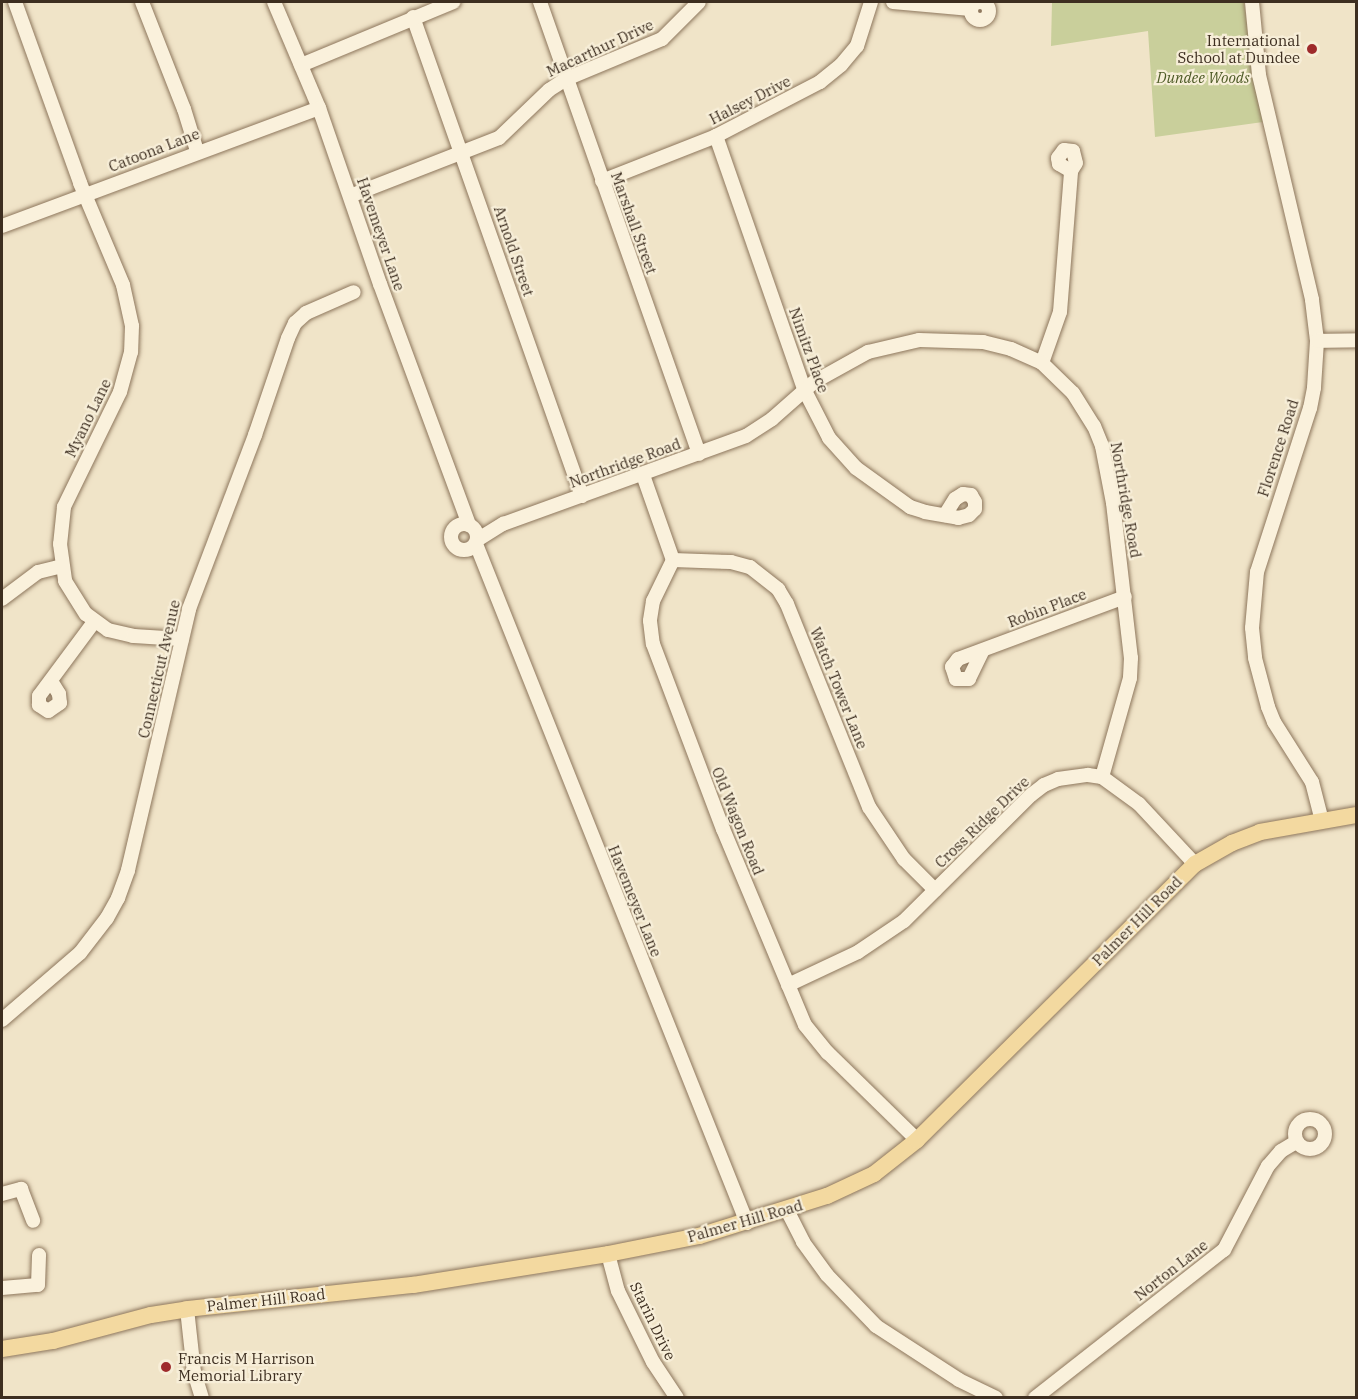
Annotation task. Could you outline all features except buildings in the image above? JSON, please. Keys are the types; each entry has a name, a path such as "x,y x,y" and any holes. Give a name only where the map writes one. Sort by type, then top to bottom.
{"main road":[{"name":"Palmer Hill Road","path":"2,1349 53,1341 152,1315 187,1309 413,1285 608,1254 699,1236 827,1196 874,1174 917,1140 1195,864 1249,836 1356,815"}],"street":[{"name":"Myano Lane","path":"15,2 80,183 128,299 132,326 131,352 120,392 64,507 61,524 62,566 71,594 94,622 120,635 182,639"},
{"path":"142,2 184,109 197,151"},
{"name":"Havemeyer Lane","path":"274,2 319,108 380,284 495,591 747,1222"},
{"path":"301,65 453,2"},
{"name":"Marshall Street","path":"540,2 699,454"},
{"name":"Macarthur Drive","path":"350,196 499,138 549,90 566,79 662,39 699,2"},
{"name":"Halsey Drive","path":"602,181 716,136 820,82 842,65 857,46 871,2"},
{"path":"893,2 971,9"},
{"name":"Florence Road","path":"1252,2 1259,75 1312,300 1317,341 1314,388 1310,408 1257,572 1252,628 1255,658 1268,707 1274,722 1312,782 1322,821"},
{"name":"Arnold Street","path":"413,17 582,496"},
{"name":"Catoona Lane","path":"2,226 197,151 319,108"},
{"name":"Nimitz Place","path":"716,136 805,391 829,438 856,468 910,507 945,515"},
{"path":"1042,363 1060,312 1071,171"},
{"name":"Connecticut Avenue","path":"2,1020 80,953 107,918 118,898 128,870 189,609 295,323 306,313 354,292"},
{"name":"Northridge Road","path":"474,534 746,436 772,419 814,382 868,352 919,340 983,342 1011,349 1042,363 1073,393 1083,407 1102,446 1113,502 1130,633 1130,678 1102,777"},
{"path":"1317,341 1356,340"},
{"path":"643,475 673,560"},
{"name":"Havemeyer Lane","path":"453,478 456,518 454,530"},
{"path":"461,525 474,534 468,550 461,550 452,543 454,530 461,525"},
{"name":"Havemeyer Lane","path":"461,550 495,591"},
{"name":"Watch Tower Lane","path":"673,560 731,562 750,567 778,588 787,604 869,807 904,859 935,890"},
{"name":"Old Wagon Road","path":"673,560 653,601 650,621 653,644 723,830 788,985 805,1025 816,1040 917,1140"},
{"path":"2,599 38,572 62,566"},
{"name":"Robin Place","path":"982,652 1125,597"},
{"path":"51,681 94,622"},
{"name":"Cross Ridge Drive","path":"788,985 858,952 885,936 904,921 1044,785 1072,776 1102,777"},
{"path":"1102,777 1139,804 1195,864"},
{"name":"Norton Lane","path":"1035,1398 1224,1250 1268,1166 1281,1151 1296,1142"},
{"path":"2,1194 21,1189 33,1221"},
{"path":"787,1210 803,1242 827,1275 876,1326 959,1380 996,1398"},
{"name":"Starin Drive","path":"608,1254 618,1291 653,1362 677,1398"},
{"path":"2,1288 38,1285 39,1255"},
{"path":"187,1309 194,1372 202,1398"}],"green space":[{"name":"Dundee Woods","path":"1052,2 1244,2 1255,83 1263,122 1155,137 1148,31 1051,46"}],"place":[{"name":"International School at Dundee","path":"1312,49"},
{"name":"Francis M Harrison Memorial Library","path":"166,1367"}]}
